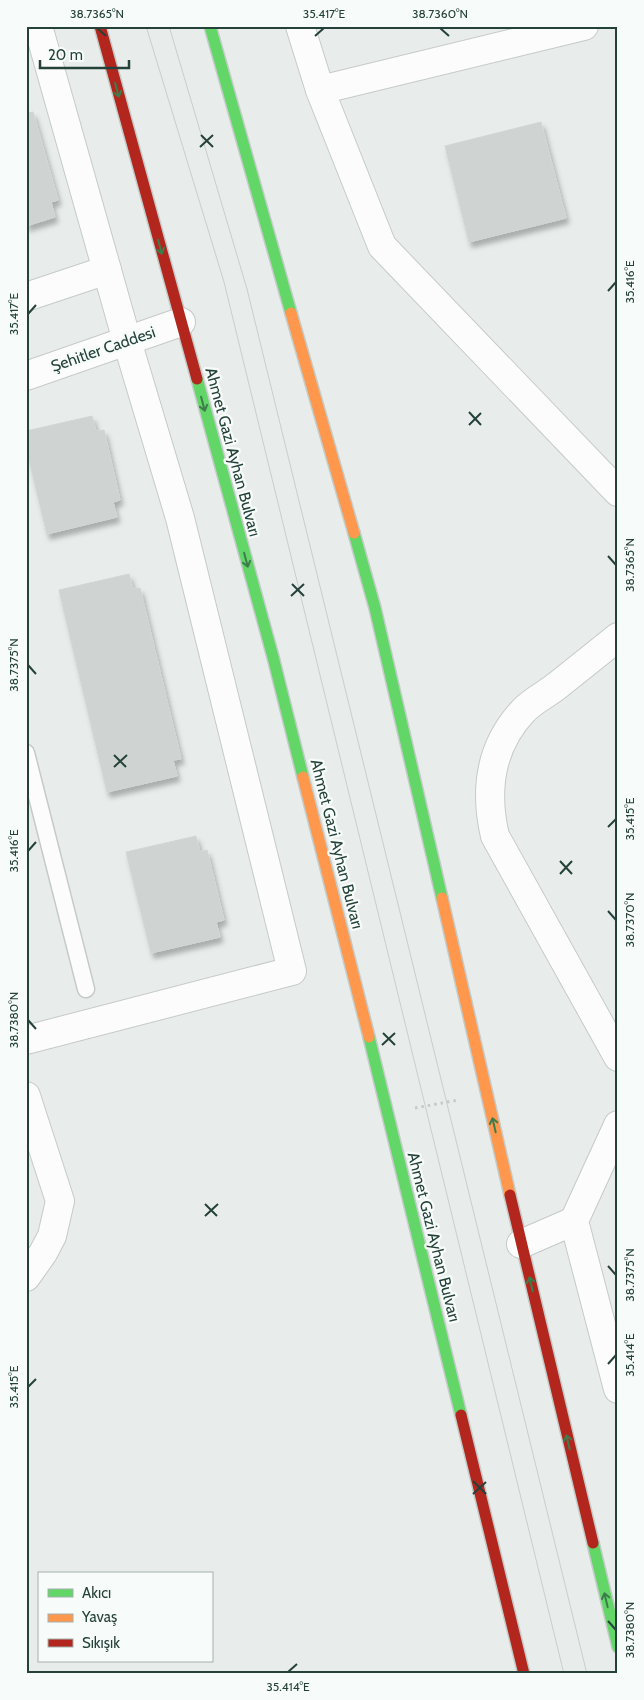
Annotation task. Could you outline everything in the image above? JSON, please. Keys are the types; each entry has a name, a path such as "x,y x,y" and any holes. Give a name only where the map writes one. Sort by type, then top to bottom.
{"main road":[{"name":"Ahmet Gazi Ayhan Bulvarı","path":"100,26 273,657 524,1674"},
{"path":"210,26 375,608 521,1244 618,1647"}],"street":[{"path":"26,1040 292,971 180,518 127,341 38,26"},
{"path":"300,26 320,90 382,246 618,492"},
{"path":"320,90 584,26"},
{"path":"26,297 107,270"},
{"name":"Şehitler Caddesi","path":"26,376 180,322"},
{"path":"618,637 524,710 501,742 494,761 489,798 494,836 618,1057"},
{"path":"26,1096 60,1201 52,1236 39,1261 26,1277"},
{"path":"618,1125 574,1221 618,1389"},
{"path":"521,1244 574,1221"}],"lane":[{"path":"26,753 31,794 86,989"}],"path":[{"path":"387,1114 487,1095"}],"building":[{"path":"33,112 58,200 51,202 55,217 26,226 26,113"},
{"path":"541,122 566,218 469,242 445,146"},
{"path":"92,416 96,431 104,430 120,500 113,502 117,517 47,534 26,447 26,431"},
{"path":"129,574 133,589 140,588 181,759 173,760 177,776 107,792 59,590"},
{"path":"196,836 200,852 207,850 224,920 216,922 220,937 151,953 126,852"}],"tram line":[{"path":"146,26 224,282 564,1674"},
{"path":"169,26 247,289 587,1674"}],"traffic: fast":[{"path":"210,26 291,313"},
{"path":"197,379 273,657 303,777"},
{"path":"354,533 375,608 442,898"},
{"path":"369,1037 461,1415"},
{"path":"593,1543 618,1647"}],"traffic: slow":[{"path":"291,313 354,533"},
{"path":"303,777 369,1037"},
{"path":"442,898 510,1195"}],"traffic: jam":[{"path":"100,26 197,379"},
{"path":"510,1195 593,1543"},
{"path":"461,1415 524,1674"}]}
